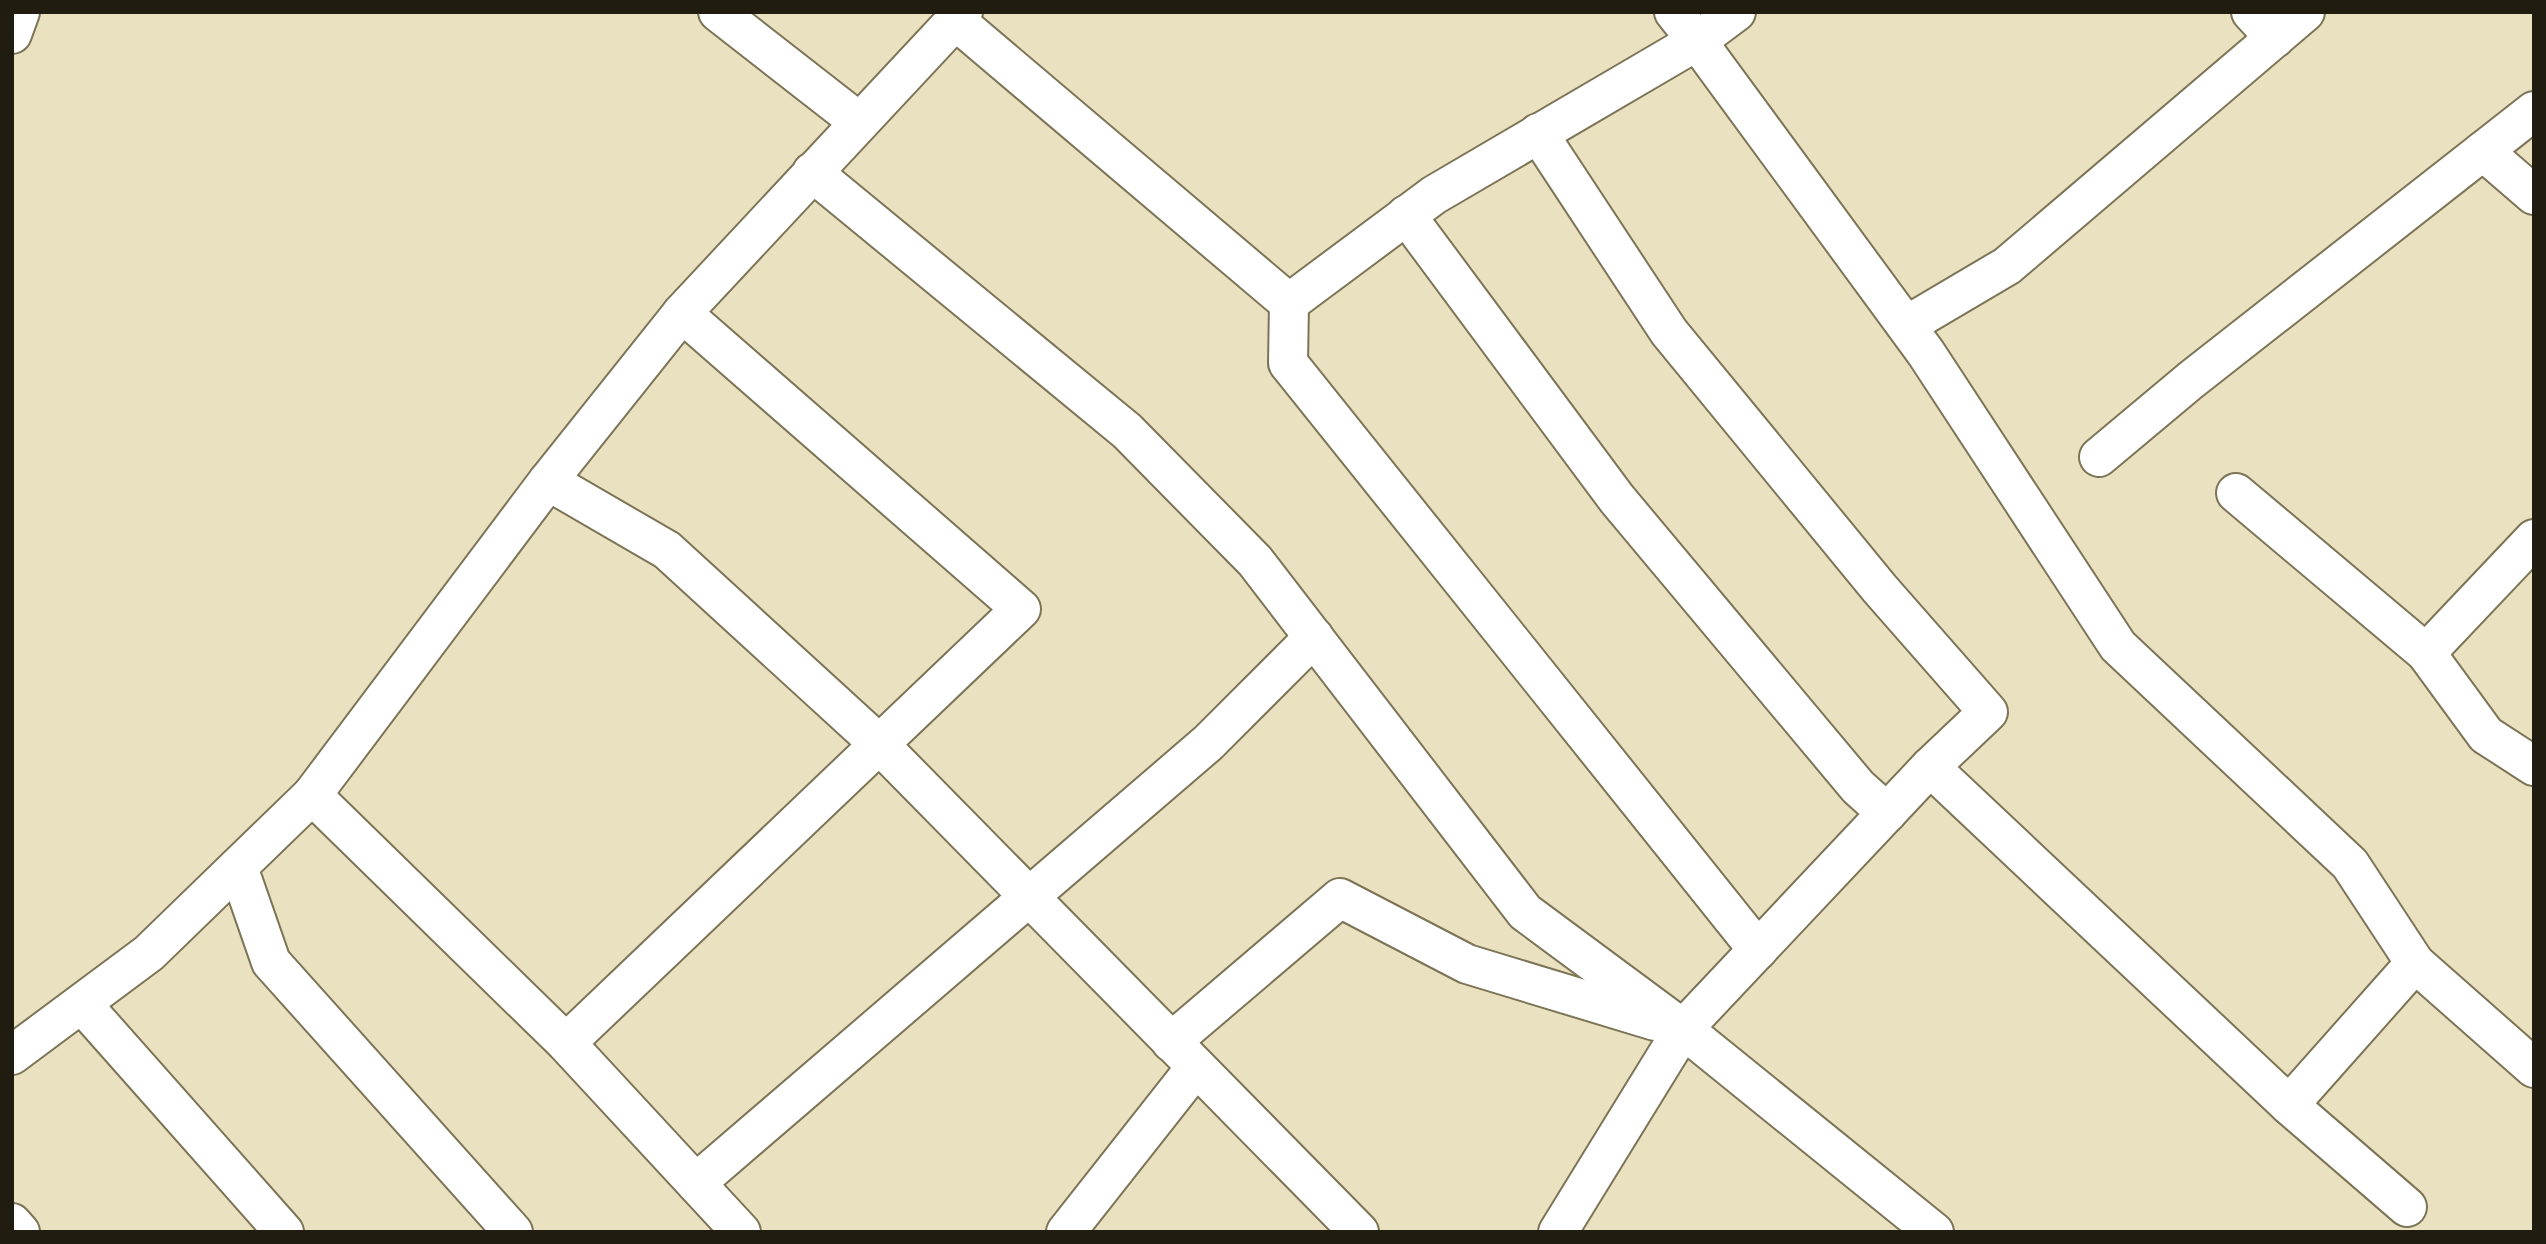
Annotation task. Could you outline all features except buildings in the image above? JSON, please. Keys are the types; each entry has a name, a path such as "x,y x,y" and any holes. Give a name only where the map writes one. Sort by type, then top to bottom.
{"street":[{"path":"12,34 20,12"},
{"path":"718,12 859,122"},
{"path":"1289,303 1434,195 1538,134 1685,26 1736,12"},
{"path":"1907,326 2007,266 2263,25 2305,12"},
{"path":"12,1055 149,953 312,795 548,481 682,313 959,16 1289,303 1289,363 1758,950"},
{"path":"1685,26 1907,326 2118,646 2350,864 2415,962 2534,1068"},
{"path":"2099,457 2201,371 2534,111"},
{"path":"1538,134 1669,332 1880,589 1987,712 1930,767 1683,1029 1558,1232"},
{"path":"2483,151 2534,195"},
{"path":"812,173 1127,431 1255,561 1525,912 1683,1029 1934,1232"},
{"path":"1406,215 1617,499 1858,788 1887,813"},
{"path":"566,1043 1021,609 682,313"},
{"path":"548,481 667,550 878,743 1184,1054 1340,1225"},
{"path":"2236,494 2426,653 2486,735 2534,766"},
{"path":"2426,653 2534,539"},
{"path":"696,1183 1208,743 1314,637"},
{"path":"1930,767 2289,1105 2407,1207"},
{"path":"312,795 566,1043 741,1232"},
{"path":"238,867 271,962 513,1232"},
{"path":"1066,1232 1184,1054 1340,898 1467,964 1683,1029"},
{"path":"2289,1105 2415,962"},
{"path":"82,1004 284,1232"},
{"path":"12,1223 20,1232"}]}
